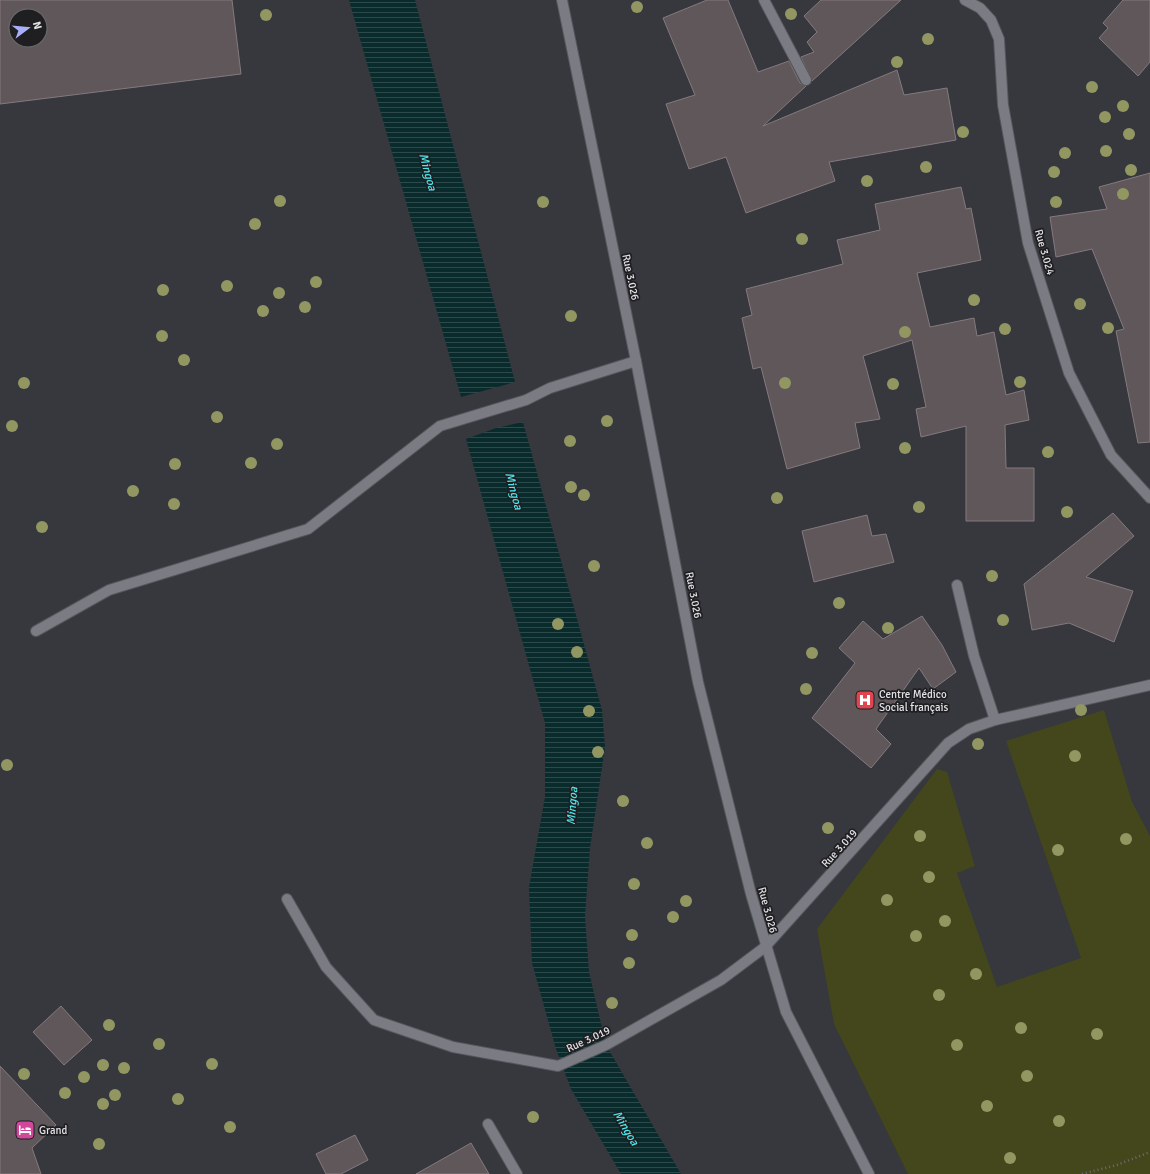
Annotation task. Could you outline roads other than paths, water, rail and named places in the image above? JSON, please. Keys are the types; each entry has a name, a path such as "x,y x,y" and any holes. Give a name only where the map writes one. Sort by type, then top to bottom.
{"street":[{"name":"Rue 3.026","path":"562,0 636,361 698,682 765,947 786,1012 869,1174"},
{"path":"764,0 806,80"},
{"name":"Rue 3.024","path":"965,0 980,8 991,20 999,38 1003,105 1028,243 1069,373 1111,455 1150,498"},
{"path":"36,631 109,590 308,529 440,426 526,400 550,388 636,361"},
{"path":"956,585 974,656 995,720"},
{"name":"Rue 3.019","path":"287,899 326,967 374,1020 453,1047 558,1066 606,1045 721,980 765,947 948,743 969,729 995,720 1150,685"},
{"path":"488,1124 517,1174"}],"water":[{"name":"Mingoa","path":"349,0 415,0 515,382 461,397"},
{"name":"Mingoa","path":"523,422 602,710 605,747 590,848 585,916 589,972 606,1045 681,1174 621,1174 571,1089 556,1049 532,963 529,887 545,797 545,723 466,439 496,428"}],"place":[{"name":"Centre Médico Social français","path":"865,700"},
{"name":"Grand","path":"25,1130"}]}
